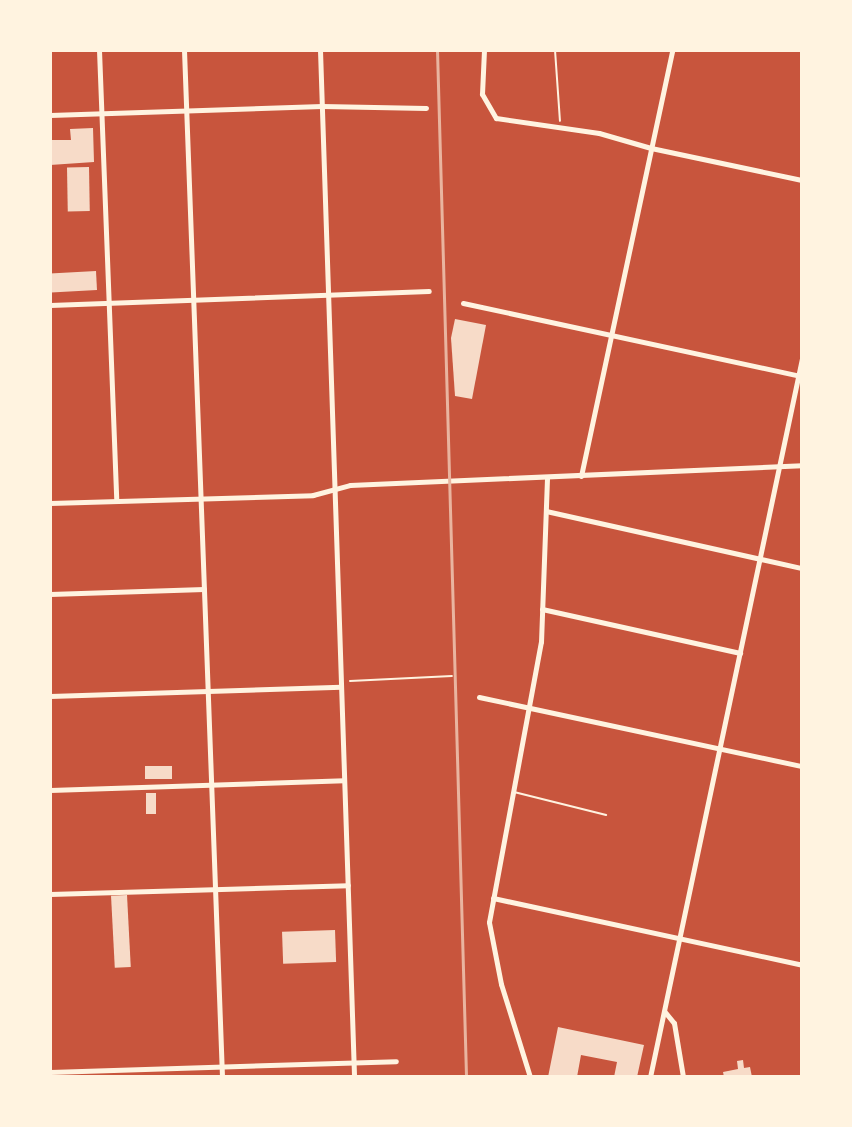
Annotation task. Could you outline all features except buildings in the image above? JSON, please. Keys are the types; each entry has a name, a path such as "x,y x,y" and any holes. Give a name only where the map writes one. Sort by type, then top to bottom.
{"street":[{"path":"99,50 116,501"},
{"path":"184,50 222,1077"},
{"path":"320,50 354,1077"},
{"path":"484,50 482,94 496,118 599,133 651,148 802,180"},
{"path":"581,476 672,50"},
{"path":"50,115 322,106 426,108"},
{"path":"50,305 429,291"},
{"path":"463,303 800,375"},
{"path":"650,1077 802,358"},
{"path":"50,503 313,495 335,488 447,481 802,465"},
{"path":"530,1077 501,984 489,922 541,642 547,477"},
{"path":"546,511 802,568"},
{"path":"50,594 204,589"},
{"path":"542,609 740,653"},
{"path":"50,696 341,684"},
{"path":"479,697 802,766"},
{"path":"50,790 344,780"},
{"path":"50,894 348,885"},
{"path":"493,898 802,965"},
{"path":"664,1012 674,1023 683,1077"},
{"path":"50,1072 396,1061"}],"lane":[{"path":"513,792 606,815"}],"path":[{"path":"555,50 560,126"},
{"path":"341,684 452,676"}],"railway":[{"path":"437,50 466,1077"}]}
